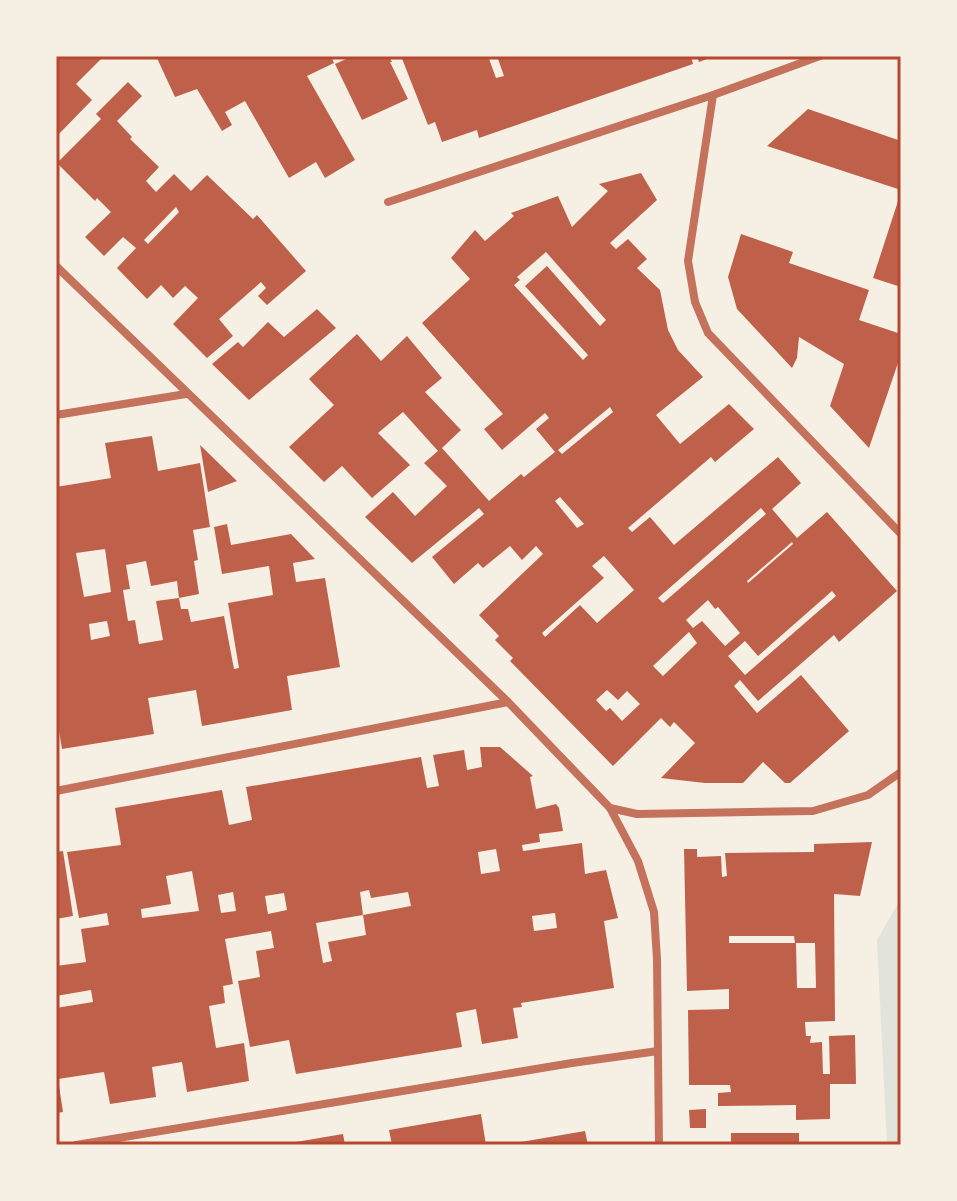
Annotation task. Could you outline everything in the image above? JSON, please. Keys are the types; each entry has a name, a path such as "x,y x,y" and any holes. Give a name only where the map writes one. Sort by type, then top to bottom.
{"street":[{"path":"388,202 713,95 820,56"},
{"path":"713,95 688,261 695,302 708,333 901,534"},
{"path":"56,266 508,702 610,808 638,861 654,912 659,1145"},
{"path":"56,415 186,394"},
{"path":"56,791 508,702"},
{"path":"610,808 637,814 813,811 868,795 901,772"},
{"path":"76,1145 658,1051"}],"shaded area":[{"path":"901,898 901,1145 887,1145 877,940"}],"building":[{"path":"56,56 104,56 76,84 92,100 56,137"},
{"path":"156,56 331,56 334,63 307,76 355,160 325,178 316,162 289,178 245,101 225,112 232,125 222,131 197,89 175,97"},
{"path":"353,56 389,56 408,99 362,120 335,64"},
{"path":"401,56 488,56 496,78 504,76 497,56 691,56 693,64 479,138 477,130 442,142 435,122 428,125"},
{"path":"697,56 715,56 699,62"},
{"path":"128,82 142,96 117,121 132,137 130,139 159,167 146,181 156,192 174,174 191,191 207,175 253,219 257,215 306,271 267,305 258,296 266,288 261,282 219,319 233,336 207,358 173,324 198,298 185,286 173,298 161,285 147,299 117,268 136,248 123,237 104,256 85,237 111,212 97,198 95,201 57,163 101,119 96,114","holes":["176,207 179,212 148,244 144,240"]},
{"path":"808,109 901,141 901,190 767,146"},
{"path":"641,173 657,200 610,243 616,249 628,239 647,259 637,268 660,290 668,330 678,350 703,377 656,415 680,444 729,404 754,429 715,462 711,457 628,528 632,532 650,517 674,545 778,457 801,483 772,509 797,538 827,512 897,591 839,642 834,635 758,701 740,680 734,686 757,713 801,675 849,731 790,783 785,783 763,762 743,783 661,778 695,743 674,722 670,727 661,718 613,766 510,661 513,658 495,640 499,636 479,615 543,554 536,546 522,560 510,546 483,568 478,563 454,584 432,557 484,514 479,508 412,563 365,517 393,492 415,516 447,486 424,463 438,451 403,412 378,433 410,465 372,498 342,466 324,482 289,447 334,405 309,379 357,334 381,361 407,336 442,378 425,392 461,430 442,448 489,501 521,474 524,477 555,452 536,429 549,418 545,413 502,450 484,429 503,414 422,323 470,279 451,258 475,230 485,241 514,216 511,213 558,196 572,227 608,191 599,184","holes":["546,252 606,320 600,326 547,266 525,286 588,355 583,360 514,285 520,280 517,277","610,407 613,412 562,454 558,450","560,497 584,524 577,528 555,501","761,508 766,514 663,603 658,598","792,542 793,544 748,583","604,556 634,590 597,623 580,605 545,637 542,633 604,578 592,566","832,591 836,596 745,675 728,656 745,641 758,656","708,600 740,633 725,646 702,621 693,628 686,620","689,632 697,643 663,676 653,666","607,690 618,700 627,691 640,704 622,721 610,708 606,711 596,700"]},
{"path":"901,195 901,287 873,278"},
{"path":"741,234 793,252 789,263 869,290 859,320 901,334 901,354 869,448 830,406 844,364 799,337 797,358 792,368 737,309 728,277"},
{"path":"317,309 336,328 249,400 212,364 238,342 243,347 268,322 284,337"},
{"path":"152,436 158,471 200,463 210,527 193,530 199,594 179,598 181,609 188,609 191,622 224,616 234,669 239,668 228,603 273,595 269,566 222,574 214,527 227,524 231,545 291,534 315,559 293,563 296,582 325,578 340,667 287,676 292,710 202,726 196,690 148,698 154,734 62,749 56,712 56,487 111,478 105,443","holes":["105,549 111,592 84,597 76,553","146,561 151,586 177,581 179,598 156,601 163,640 139,644 135,620 128,621 123,590 130,589 126,565","107,621 110,636 91,640 89,624"]},
{"path":"200,445 237,481 208,492"},
{"path":"480,747 500,747 533,776 530,777 536,809 556,804 559,808 563,831 539,834 540,842 522,845 523,851 582,843 585,874 606,870 618,918 604,921 614,988 521,1003 522,1007 513,1008 518,1038 482,1044 476,1009 456,1013 462,1047 296,1074 289,1040 250,1047 238,981 260,977 256,951 274,948 271,931 225,939 233,984 223,986 225,1003 209,1006 216,1048 244,1043 249,1081 187,1092 182,1062 152,1067 156,1097 110,1104 104,1072 58,1079 63,1112 56,1113 56,1008 93,1002 91,990 56,996 56,966 86,962 81,929 109,925 107,913 79,918 67,852 121,845 115,808 222,790 229,825 252,820 246,787 421,757 427,788 439,786 433,755 464,750 467,770 482,767","holes":["496,849 500,871 481,874 478,852","192,871 199,911 142,918 141,909 171,904 166,876","369,890 371,898 408,892 411,906 363,915 360,892","233,892 236,911 221,913 218,895","284,893 287,910 268,914 265,896","555,913 557,928 534,931 532,916","363,915 366,935 328,942 332,961 323,963 316,923"]},
{"path":"872,842 860,896 834,894 835,1021 805,1022 806,1036 811,1036 810,1043 822,1042 823,1074 830,1074 829,1036 855,1035 856,1084 830,1084 830,1119 796,1120 796,1105 718,1106 718,1093 731,1092 730,1085 689,1085 688,1010 729,1009 729,989 687,991 684,849 697,849 697,857 721,856 722,877 727,876 725,853 814,852 814,844","holes":["729,936 794,936 795,943 729,943","796,943 815,943 816,988 797,988"]},
{"path":"63,851 73,916 56,919 56,852"},
{"path":"706,1109 706,1128 690,1128 689,1110"},
{"path":"481,1114 486,1145 392,1145 389,1130"},
{"path":"585,1131 588,1145 515,1143"},
{"path":"731,1133 799,1133 799,1145 731,1145"},
{"path":"343,1134 345,1145 296,1145 296,1142"}]}
